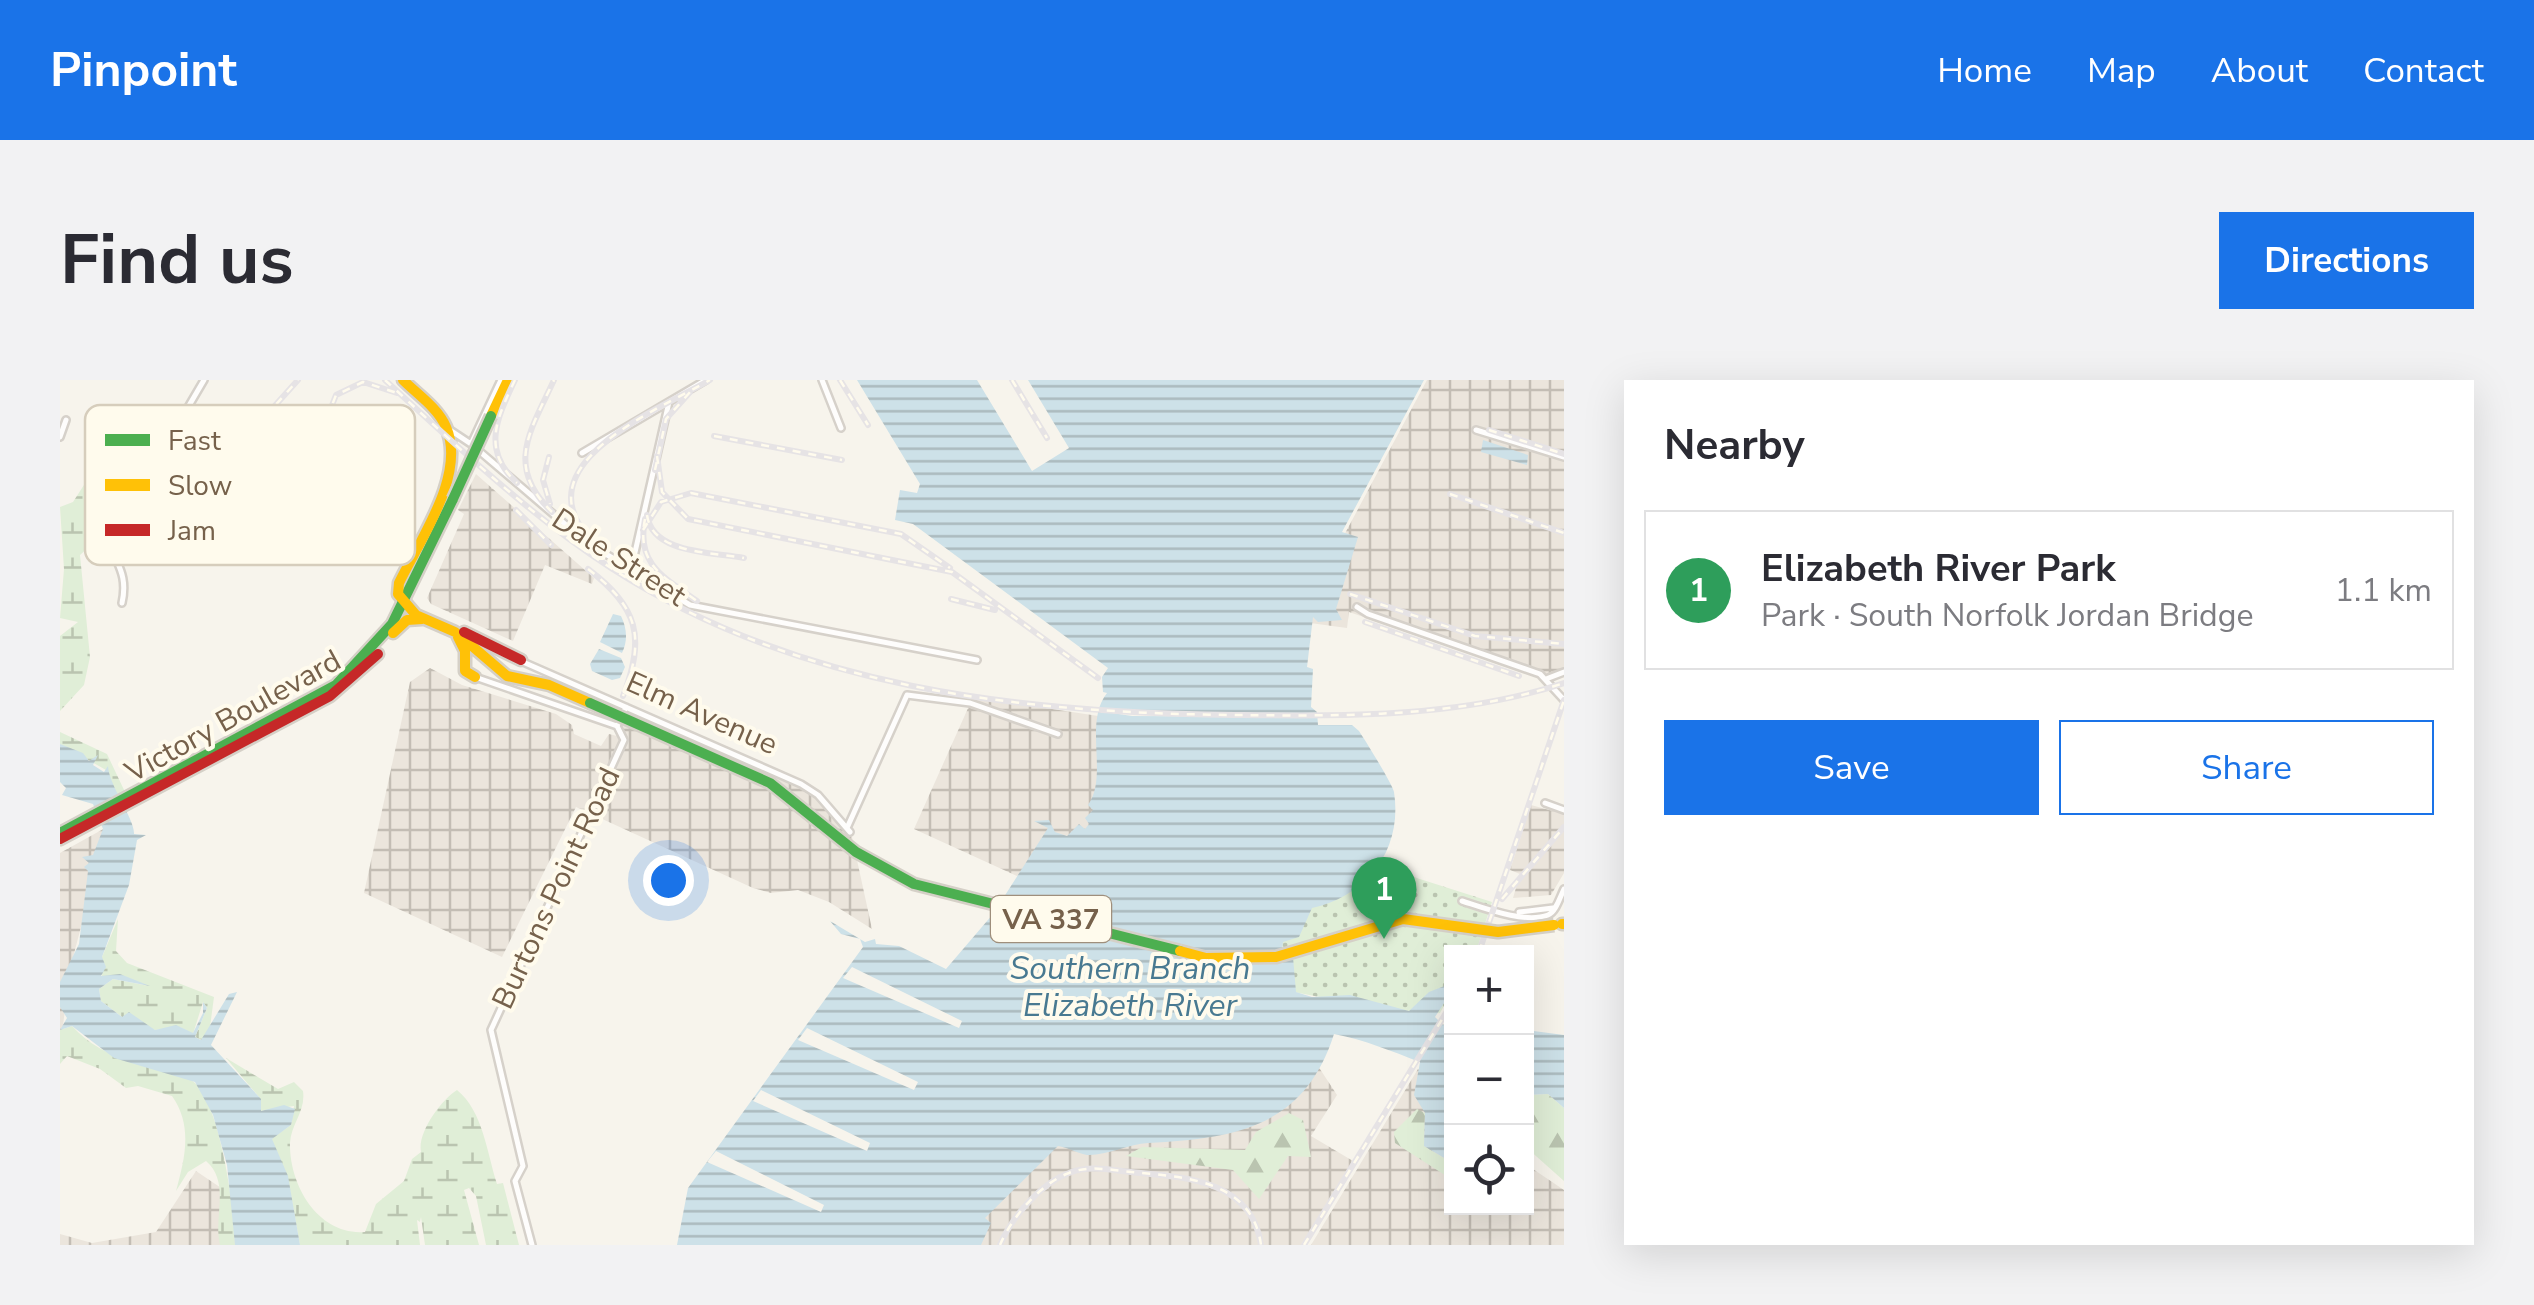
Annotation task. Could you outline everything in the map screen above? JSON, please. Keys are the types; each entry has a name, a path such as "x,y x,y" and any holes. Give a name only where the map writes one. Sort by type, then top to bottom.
{"main road":[{"path":"403,380 447,428 452,456 403,607"},
{"path":"406,591 422,568 492,416 504,380"},
{"name":"VA 337","path":"403,607 450,630 505,675 554,687 770,783 856,852 899,878 930,890 1206,958 1276,957 1368,926 1403,919 1498,932 1562,924"},
{"name":"Victory Boulevard","path":"60,836 357,673 394,633 403,607"},
{"name":"Victory Boulevard","path":"357,673 383,641 403,607"},
{"path":"394,633 406,620 450,630 521,660"},
{"path":"450,630 463,642 464,671 476,677"},
{"path":"465,658 474,647"},
{"path":"505,675 500,668 504,658 521,660"},
{"path":"476,677 468,669 471,659 490,664"}],"street":[{"path":"189,405 204,380"},
{"path":"471,444 504,380"},
{"path":"582,452 706,380"},
{"path":"822,380 842,428"},
{"path":"631,570 669,402"},
{"path":"60,437 66,420"},
{"name":"Dale Street","path":"447,428 452,427 551,514 631,570 696,606 976,660"},
{"path":"1476,430 1564,457"},
{"path":"121,565 122,603"},
{"path":"1357,606 1368,614 1546,679 1564,700"},
{"name":"Elm Avenue","path":"521,660 801,784 818,795 848,830 907,695 970,704 1058,734"},
{"path":"1546,679 1564,672"},
{"path":"476,677 616,726"},
{"name":"Burtons Point Road","path":"532,1245 515,1181 523,1166 491,1030 605,786 624,740 616,726 626,707"},
{"path":"1544,803 1564,810"},
{"path":"1462,901 1514,913 1556,907 1564,888"}],"shaded area":[{"path":"1427,380 1564,380 1564,669 1549,675 1516,663 1513,668 1349,612 1347,628 1310,623 1319,582"},
{"path":"476,474 594,578 592,584 545,565 513,641 431,604 427,598 464,514 458,510"},
{"path":"430,668 462,685 556,714 572,725 574,734 601,746 609,734 617,736 627,713 632,713 798,786 820,801 852,837 872,929 829,902 798,890 771,893 753,888 576,807 502,957 364,893 410,682"},
{"path":"973,697 1105,717 1114,799 1072,843 1017,876 914,829"},
{"path":"1531,805 1564,814 1564,873 1551,895 1513,898 1520,874 1510,870"},
{"path":"107,827 70,969 60,1050 60,853"},
{"path":"1318,1066 1337,1095 1311,1136 1353,1161 1301,1245 952,1245 1033,1140 1091,1152 1109,1149"},
{"path":"1418,1069 1444,1095 1444,1215 1534,1215 1534,1170 1564,1190 1564,1245 1311,1245"},
{"path":"196,1171 233,1196 235,1245 60,1245 60,1234 92,1243 156,1232"}],"green space":[{"path":"85,483 85,551 80,555 90,657 84,685 60,711 60,636 78,622 60,618 64,569 60,507 73,502"},
{"path":"60,732 107,754 125,792 117,800 106,770 60,744"},
{"path":"1376,865 1492,902 1478,945 1444,945 1444,1006 1440,1013 1412,1015 1294,992 1281,942 1311,908"},
{"path":"118,919 116,951 127,963 214,997 210,1027 202,1040 195,1037 207,1008 203,1002 193,1034 180,1027 155,1030 122,1017 101,1001 99,989 113,979 149,986 117,976 102,979 102,957"},
{"path":"72,1026 113,1055 189,1079 200,1088 223,1154 235,1245 220,1245 220,1190 206,1161 188,1172 176,1191 185,1131 172,1096 138,1086 126,1088 100,1069 67,1056 60,1064 60,1030"},
{"path":"226,1058 278,1089 294,1082 303,1091 290,1143 295,1176 321,1217 349,1231 365,1232 376,1204 404,1181 412,1159 421,1152 423,1136 432,1118 457,1090 473,1109 497,1184 503,1183 519,1245 486,1245 476,1196 469,1188 464,1190 479,1245 425,1245 421,1217 420,1222 417,1220 420,1245 300,1245 290,1190 271,1139 291,1125 294,1106 261,1111 259,1097"},
{"path":"1548,1094 1564,1108 1564,1181 1534,1154 1534,1095"},
{"path":"1417,1109 1425,1113 1424,1146 1444,1158 1444,1174 1395,1143 1394,1132"},
{"path":"1289,1113 1303,1120 1311,1157 1288,1156 1259,1199 1233,1170 1126,1156 1142,1147 1245,1150 1256,1132"}],"water":[{"name":"Southern Branch Elizabeth River","path":"857,380 977,380 1032,471 1069,448 1028,380 1424,380 1342,532 1358,537 1336,609 1342,620 1318,622 1313,617 1307,667 1313,669 1311,707 1317,712 1318,725 1352,725 1389,781 1394,792 1393,833 1387,851 1364,881 1332,902 1312,908 1299,937 1283,942 1282,950 1293,957 1296,992 1312,997 1350,995 1409,1011 1429,992 1444,986 1444,1003 1435,1017 1444,1024 1444,1158 1424,1146 1425,1113 1414,1095 1420,1062 1334,1034 1305,1090 1262,1122 1210,1137 1141,1144 1094,1155 1058,1146 985,1218 991,1223 981,1245 677,1245 688,1188 863,947 860,939 899,946 946,969 993,914 1048,828 1034,821 1049,820 1055,832 1067,836 1079,824 1085,829 1089,824 1085,818 1093,810 1088,805 1096,779 1097,719 1107,693 1103,692 1102,677 1108,668 913,524 895,520 900,490 917,493 920,484"},
{"path":"1483,440 1528,455 1527,465 1481,452"},
{"path":"613,614 621,616 625,625 622,653 600,642"},
{"path":"599,649 621,658 625,667 620,678 612,680 592,671 590,664"},
{"path":"60,744 83,753 89,761 98,755 93,765 104,772 108,766 134,834 146,835 137,840 129,885 102,957 106,967 101,976 120,974 150,986 113,979 99,989 101,1001 122,1017 129,1012 155,1030 176,1025 193,1033 203,1013 203,1002 207,1008 195,1037 201,1040 229,994 237,992 211,1045 261,1099 261,1111 284,1105 295,1109 291,1125 272,1139 288,1176 300,1245 235,1245 227,1165 213,1115 195,1082 114,1058 72,1026 60,1030 67,1018 60,1007 60,982 79,944 88,871 84,867 89,863 82,857 93,855 103,829 93,804 62,795 66,788 60,782"},
{"path":"830,921 860,939 841,934"},
{"path":"1534,1031 1564,1035 1564,1108 1548,1094 1534,1095"}],"pier":[{"path":"1099,711 1309,714 1320,717 1132,716"},
{"path":"852,967 962,1021 959,1028 843,978"},
{"path":"807,1028 918,1082 914,1090 798,1040"},
{"path":"761,1090 870,1143 867,1151 753,1101"},
{"path":"716,1151 824,1205 821,1212 707,1162"}],"railway":[{"path":"276,405 298,380"},
{"path":"385,380 412,405"},
{"path":"515,380 498,421 496,446 506,471 517,483"},
{"path":"552,512 537,495 525,463 531,432 554,380"},
{"path":"596,545 575,517 572,491 582,467 602,445 629,425 710,380"},
{"path":"840,380 868,425"},
{"path":"1012,380 1047,438"},
{"path":"332,405 336,395 363,382 397,393"},
{"path":"655,470 666,419 691,391"},
{"path":"415,407 522,503 611,568 682,609 756,641 833,667 911,686 1072,708 1235,715 1359,715 1484,703 1564,683"},
{"path":"1489,430 1564,454"},
{"path":"714,436 842,460"},
{"path":"657,456 662,492 688,519 952,572 1098,678"},
{"path":"549,457 543,480 550,504"},
{"path":"643,530 661,502 691,493 901,534 950,568"},
{"path":"1450,494 1564,533"},
{"path":"516,510 551,545"},
{"path":"647,515 651,528 671,544 744,558"},
{"path":"645,519 645,547 655,568 697,601"},
{"path":"588,569 618,597 633,625 634,657 623,696"},
{"path":"1350,594 1475,636 1564,644"},
{"path":"951,599 995,610"},
{"path":"1365,622 1519,676"},
{"path":"1481,945 1564,700"},
{"path":"1502,899 1564,827"},
{"path":"1304,1245 1444,1016"},
{"path":"1000,1245 1019,1213 1038,1193 1069,1173 1092,1169 1172,1176 1230,1194 1255,1223 1261,1245"}],"traffic: fast":[{"path":"453,499 491,416"},
{"path":"60,833 336,685 392,624 453,499"},
{"path":"590,703 770,783 856,852 914,884 1180,951"}],"traffic: slow":[{"path":"403,380 438,414 451,446 446,486 415,553"},
{"path":"491,416 508,380"},
{"path":"408,565 398,594 416,615 455,632"},
{"path":"393,633 407,620 422,619"},
{"path":"458,634 507,676 549,685 590,703"},
{"path":"458,637 465,651 465,671 475,677"},
{"path":"1180,951 1206,958 1276,957 1403,919 1498,932 1554,925"}],"traffic: jam":[{"path":"464,632 521,660"},
{"path":"60,839 330,696 378,654"}],"place":[{"name":"Elizabeth River Park","path":"1384,939"}]}
